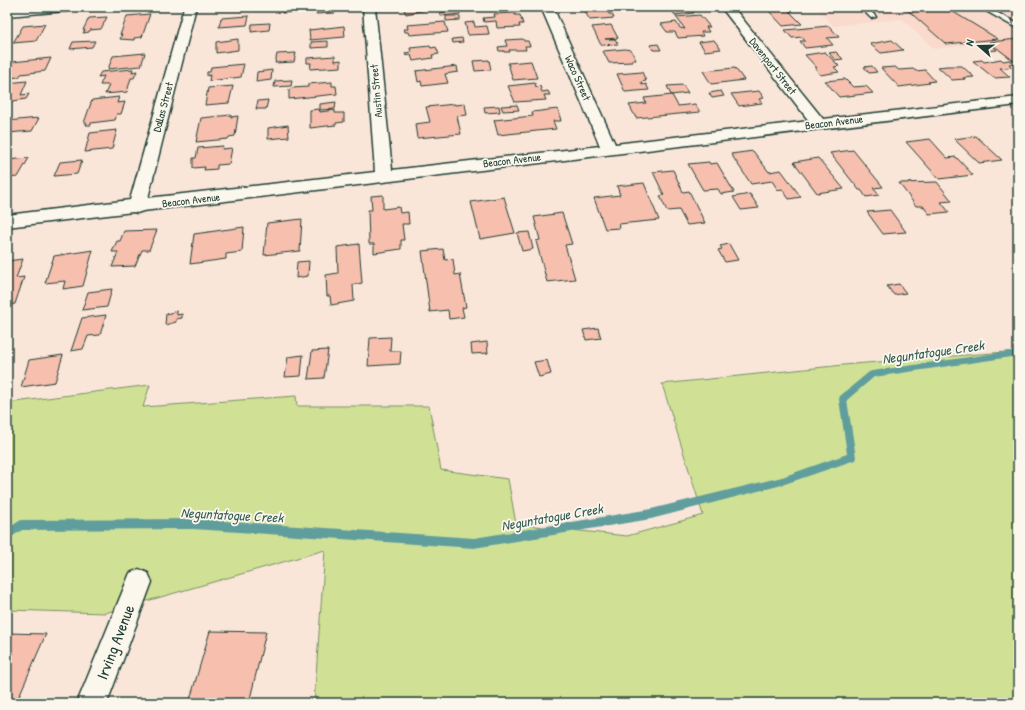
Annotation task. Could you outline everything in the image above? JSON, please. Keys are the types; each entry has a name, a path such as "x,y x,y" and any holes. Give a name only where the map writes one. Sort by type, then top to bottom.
{"street":[{"path":"9,11 66,7"},
{"name":"Dallas Street","path":"137,207 190,7"},
{"name":"Austin Street","path":"369,7 384,175"},
{"name":"Waco Street","path":"547,7 609,149"},
{"name":"Davenport Street","path":"727,7 819,124"},
{"name":"Beacon Avenue","path":"7,221 137,207 384,175 1018,101"},
{"name":"Irving Avenue","path":"92,703 139,582"}],"lane":[{"path":"863,7 873,17"},
{"path":"982,7 1018,27"}],"shaded area":[{"path":"815,7 1018,7 1018,68 989,43 934,49 902,19 834,26"}],"green space":[{"path":"1018,351 1018,703 314,703 325,550 105,613 7,610 7,403 150,385 143,407 296,396 297,406 429,406 441,470 508,479 516,524 627,536 703,515 662,384 853,364"}],"building":[{"path":"282,7 296,7 295,12 282,13"},
{"path":"304,7 335,7 335,13 316,14 316,10 304,11"},
{"path":"403,7 425,7 426,10 406,14"},
{"path":"459,7 460,14 441,16 440,13 446,12 446,8"},
{"path":"669,7 696,8 690,8 694,13 675,15"},
{"path":"789,7 792,11 789,11 802,24 783,26 768,10"},
{"path":"904,7 945,7 998,39 946,44"},
{"path":"606,8 609,14 612,14 614,18 590,20 583,9"},
{"path":"515,13 515,15 520,15 523,24 519,24 520,27 497,28 496,21 484,22 483,18 495,17 494,14"},
{"path":"150,14 142,37 134,38 134,40 120,39 127,16"},
{"path":"700,15 710,27 706,27 709,32 701,32 703,36 678,38 675,32 667,32 661,24 676,22 680,28 685,29 676,17"},
{"path":"249,16 247,25 219,27 221,18"},
{"path":"446,16 460,16 460,20 446,21"},
{"path":"107,17 101,29 90,30 89,32 83,33 89,18"},
{"path":"445,22 448,32 409,35 404,29 408,29 407,25"},
{"path":"474,22 475,27 487,26 489,34 468,35 465,23"},
{"path":"270,23 269,30 251,32 252,24"},
{"path":"45,24 36,41 13,43 23,26"},
{"path":"611,25 618,38 605,39 615,39 618,44 601,45 592,27"},
{"path":"344,26 345,37 310,40 309,30"},
{"path":"829,26 839,37 827,38 833,45 805,48 800,41 805,41 802,37 792,38 785,30"},
{"path":"462,38 463,42 453,43 452,39"},
{"path":"238,39 238,50 216,53 216,42"},
{"path":"523,39 524,41 528,41 530,46 525,46 526,50 509,50 510,52 499,51 498,47 507,46 505,40"},
{"path":"1018,39 1018,64 989,42"},
{"path":"714,40 721,49 705,51 699,42"},
{"path":"892,40 903,50 881,53 870,44"},
{"path":"95,41 92,47 70,49 73,42"},
{"path":"328,41 328,47 311,48 311,42"},
{"path":"658,44 661,50 653,50 650,45"},
{"path":"991,45 997,50 988,51 982,46"},
{"path":"430,46 431,48 436,47 439,54 432,55 433,58 413,61 411,55 406,56 405,53 411,52 410,48"},
{"path":"625,49 631,50 636,60 631,60 632,62 609,63 603,51"},
{"path":"825,52 839,66 834,67 839,72 820,75 815,68 817,68 805,55"},
{"path":"836,52 843,59 835,60 829,53"},
{"path":"145,53 141,66 108,69 113,56"},
{"path":"296,53 294,62 275,63 277,54"},
{"path":"335,56 335,61 341,60 341,67 310,69 311,63 307,63 307,58"},
{"path":"51,58 45,71 21,74 19,77 7,78 7,72 12,62"},
{"path":"1001,59 1003,61 1009,60 1014,63 1009,64 1012,67 1000,68 1010,77 994,78 973,61 982,60 984,62"},
{"path":"489,60 491,70 475,71 473,61"},
{"path":"531,61 537,78 513,80 508,63"},
{"path":"244,64 241,77 209,81 210,75 207,76 207,72 210,72 211,67"},
{"path":"457,66 458,72 445,74 448,83 422,86 421,81 418,82 416,71"},
{"path":"872,66 877,72 869,73 864,67"},
{"path":"962,66 974,77 952,80 938,67"},
{"path":"895,67 899,70 925,70 935,81 899,87 881,68"},
{"path":"735,68 744,80 711,84 703,71"},
{"path":"133,69 132,72 137,71 134,78 131,78 127,92 105,94 109,85 100,85 104,76 98,77 101,72"},
{"path":"272,70 271,80 256,82 257,72"},
{"path":"642,72 646,81 641,82 642,85 646,84 649,90 625,92 617,74"},
{"path":"845,79 853,87 866,86 873,93 839,97 825,81"},
{"path":"292,80 291,86 274,87 275,81"},
{"path":"27,81 21,95 29,94 26,99 7,102 7,83"},
{"path":"332,82 332,86 336,86 337,94 289,99 289,90 292,88 308,87 308,84"},
{"path":"535,83 536,87 540,86 542,92 548,91 550,95 544,95 546,100 515,102 508,86"},
{"path":"683,85 688,93 671,95 667,86"},
{"path":"233,86 229,103 205,105 208,88"},
{"path":"721,91 724,96 712,98 709,93"},
{"path":"759,91 764,98 759,99 762,103 739,106 731,94"},
{"path":"672,95 678,106 695,104 700,112 636,118 629,105 646,103 644,98"},
{"path":"119,97 117,103 125,102 121,114 117,114 115,120 91,123 91,125 86,125 87,123 84,123 92,100"},
{"path":"268,100 266,109 256,109 258,101"},
{"path":"336,102 335,109 320,110 320,104"},
{"path":"465,104 467,115 457,116 461,134 417,138 415,124 430,122 426,107"},
{"path":"517,105 519,110 503,111 501,106"},
{"path":"499,106 500,112 485,113 484,107"},
{"path":"319,109 320,112 335,110 335,113 344,113 344,122 336,123 336,125 310,128 310,110"},
{"path":"558,109 561,121 553,121 556,129 498,135 494,120 533,116 532,112"},
{"path":"231,115 231,117 238,116 235,136 229,137 228,139 196,142 201,118"},
{"path":"39,118 32,131 7,133 7,121"},
{"path":"288,125 289,137 268,139 268,128"},
{"path":"117,130 112,149 85,152 90,133"},
{"path":"976,136 1002,160 979,163 954,139"},
{"path":"930,139 947,158 956,157 973,175 939,179 906,142"},
{"path":"223,146 222,149 232,148 229,164 217,165 217,169 204,170 205,167 193,168 193,158 196,158 198,148"},
{"path":"853,150 883,187 873,188 879,195 866,197 830,153"},
{"path":"753,151 769,172 781,170 801,197 789,199 782,189 778,190 772,181 751,184 731,154"},
{"path":"29,158 18,177 7,178 7,160"},
{"path":"818,158 844,189 817,193 794,162"},
{"path":"82,160 77,174 54,176 60,162"},
{"path":"709,162 710,164 717,163 734,192 721,194 718,189 703,190 688,164"},
{"path":"673,170 683,192 689,191 705,223 687,225 679,210 667,211 660,196 664,195 653,172"},
{"path":"937,182 952,201 941,202 949,212 929,214 923,206 916,206 899,183"},
{"path":"644,183 659,220 619,224 620,228 605,229 594,198 620,195 617,186"},
{"path":"750,194 759,208 741,210 733,197"},
{"path":"383,195 383,209 399,207 400,213 408,212 409,224 402,224 404,240 401,240 401,249 374,253 374,244 369,244 368,210 372,210 371,196"},
{"path":"504,197 515,233 480,239 471,202"},
{"path":"890,210 906,232 883,234 867,212"},
{"path":"562,213 572,244 565,245 575,279 547,282 536,241 540,240 534,217"},
{"path":"302,219 300,251 264,255 267,223"},
{"path":"244,227 242,252 226,254 226,259 190,264 194,234"},
{"path":"157,230 149,250 142,250 135,266 112,267 118,252 112,252 117,241 120,241 124,231"},
{"path":"529,232 533,249 522,251 517,233"},
{"path":"359,244 362,283 353,285 354,301 331,305 330,296 327,296 326,275 338,273 337,247"},
{"path":"729,244 738,260 725,262 718,250 722,249 720,246"},
{"path":"443,249 445,260 453,259 455,275 460,274 466,307 462,308 464,317 449,319 448,310 430,312 422,251"},
{"path":"93,250 83,286 63,289 65,281 45,283 54,256"},
{"path":"23,259 16,278 24,277 15,304 7,305 7,261"},
{"path":"309,261 308,276 296,278 297,262"},
{"path":"899,284 906,293 894,295 887,286"},
{"path":"112,289 107,307 82,310 88,292"},
{"path":"177,311 177,315 182,314 182,318 176,319 176,322 165,325 166,314"},
{"path":"106,315 100,335 88,336 83,349 71,351 82,318"},
{"path":"598,328 601,338 586,340 583,330"},
{"path":"391,337 390,351 401,351 400,364 368,366 370,338"},
{"path":"487,342 488,353 472,354 471,344"},
{"path":"328,350 324,378 308,379 312,351"},
{"path":"63,355 55,382 21,387 29,360"},
{"path":"303,355 301,376 285,377 288,357"},
{"path":"547,360 551,374 539,377 534,362"},
{"path":"210,631 266,632 249,703 189,703"},
{"path":"7,633 46,634 16,703 7,703"}],"waterway":[{"name":"Neguntatogue Creek","path":"7,535 21,525 193,524 474,543 651,514 782,481 852,457 843,399 872,374 1018,353"}]}
